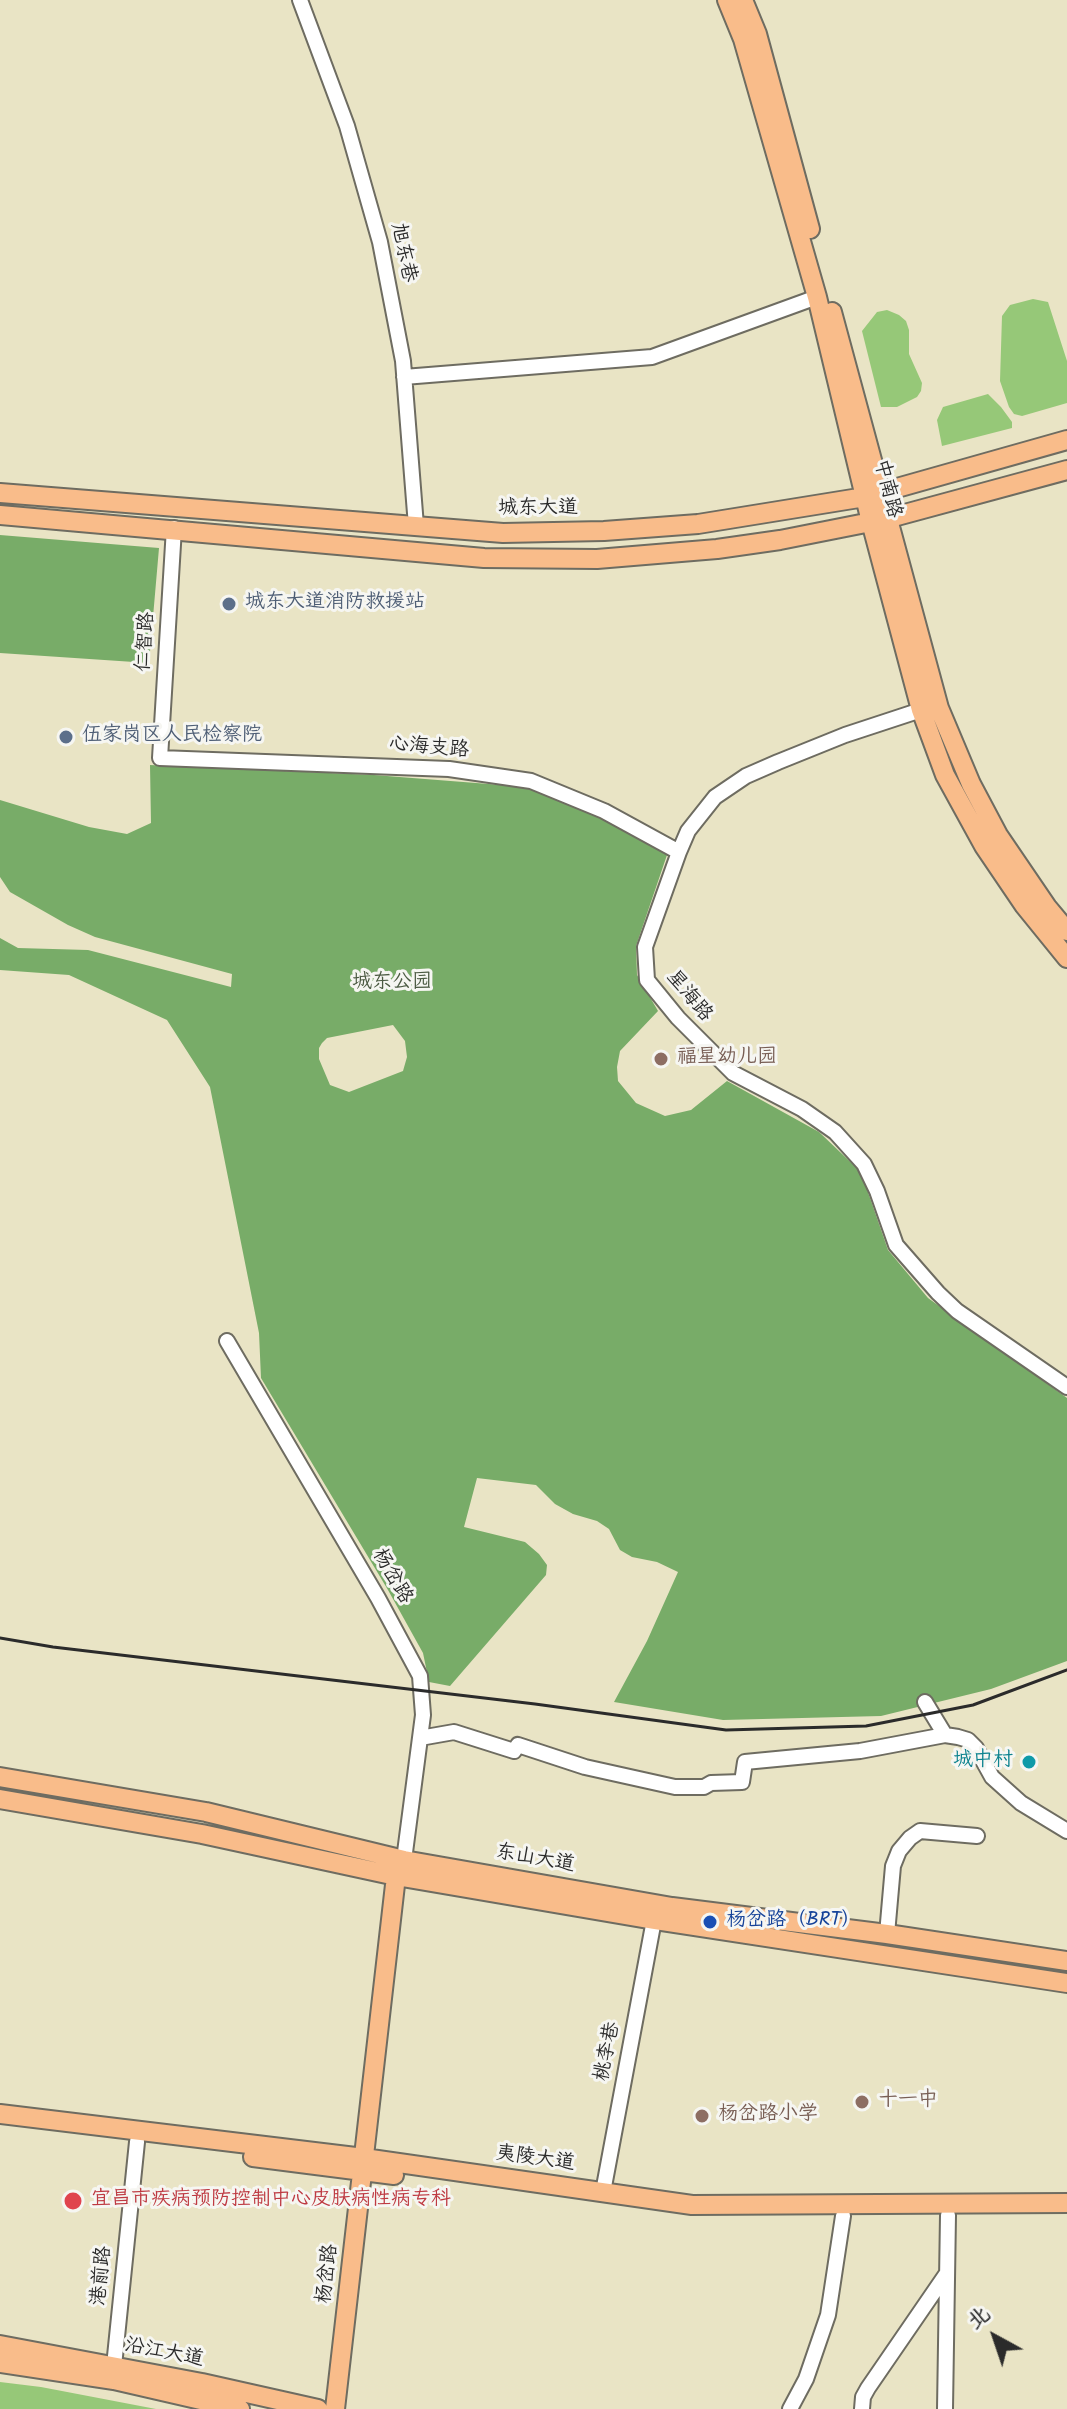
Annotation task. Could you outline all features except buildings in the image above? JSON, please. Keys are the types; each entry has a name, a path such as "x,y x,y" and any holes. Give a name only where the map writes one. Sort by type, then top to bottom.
{"main road":[{"name":"中南路","path":"727,0 743,39 879,520 939,708 952,742 998,835 1067,931"},
{"name":"中南路","path":"743,0 757,34 872,495"},
{"name":"城东大道","path":"0,493 503,533 619,530 698,524 872,495 1067,440"},
{"path":"0,515 174,528 484,558 597,559 717,549 879,520 1067,470"},
{"name":"中南路","path":"879,520 921,710 945,775 984,846 1024,905 1067,958"},
{"name":"东山大道","path":"0,1777 206,1812 402,1871 887,1934 1067,1961"},
{"name":"东山大道","path":"0,1799 654,1920 1067,1983"},
{"name":"杨岔路","path":"347,2409 369,2166 402,1871"},
{"name":"夷陵大道","path":"0,2114 369,2166 692,2217 1067,2215"},
{"name":"夷陵大道","path":"0,2125 603,2192 692,2205 1067,2203"},
{"name":"杨岔路","path":"335,2409 369,2166"},
{"name":"沿江大道","path":"0,2345 318,2409"},
{"name":"沿江大道","path":"0,2363 114,2380 240,2409"}],"street":[{"name":"旭东巷","path":"300,0 364,177 380,242 404,377 416,526"},
{"path":"404,377 652,357 817,297"},
{"name":"仁智路","path":"160,758 174,528"},
{"name":"星海路","path":"921,710 845,735 746,776 715,797 688,831 679,852 645,947 647,980 678,1018 733,1073 802,1109 835,1132 864,1164 896,1245 938,1293 957,1311 1067,1387"},
{"name":"心海支路","path":"160,758 449,769 531,781 604,811 679,852"},
{"name":"杨岔路","path":"227,1341 378,1598 420,1676 423,1715 402,1871"},
{"path":"925,1702 945,1735"},
{"path":"420,1738 454,1732 514,1751 518,1745 585,1767 675,1787 704,1787 711,1783 742,1782 745,1762 860,1751 945,1735 968,1740 992,1777 1021,1803 1067,1831"},
{"path":"887,1934 893,1866 899,1851 910,1838 920,1831 977,1836"},
{"name":"桃李巷","path":"603,2192 654,1920"},
{"name":"港前路","path":"114,2366 137,2142"},
{"path":"945,2409 948,2215"},
{"path":"790,2409 806,2379 828,2315 843,2216"},
{"path":"862,2409 868,2388 947,2273"}],"green space":[{"path":"1033,299 1048,302 1067,361 1067,403 1022,416 1014,414 1009,407 1000,381 1002,316 1010,305"},
{"path":"887,310 906,321 909,354 922,383 917,397 897,407 881,407 862,331 877,312"},
{"path":"988,394 1012,422 1012,428 942,446 937,420 943,407"},
{"path":"0,535 159,548 149,663 0,653"},
{"name":"城东公园","path":"150,765 374,775 527,787 599,817 667,855 636,946 637,975 658,1011 620,1051 618,1081 636,1103 665,1116 691,1110 727,1081 819,1132 861,1172 888,1250 928,1298 1067,1398 1067,1661 991,1689 881,1716 723,1720 614,1702 647,1641 678,1572 620,1550 609,1529 555,1504 536,1485 477,1478 464,1527 525,1542 547,1565 546,1575 450,1686 429,1682 423,1653 261,1378 259,1333 210,1087 167,1020 69,975 0,970 0,938 18,948 88,950 231,987 232,974 95,937 68,925 10,892 0,877 0,800 89,827 127,834 151,823","holes":["393,1025 405,1041 407,1057 403,1071 349,1092 330,1085 319,1059 319,1048 327,1038"]},
{"path":"0,2382 41,2387 156,2409 0,2409"}],"railway":[{"path":"0,1638 726,1730 866,1726 973,1705 1067,1670"}],"place":[{"name":"城东大道消防救援站","path":"229,604"},
{"name":"伍家岗区人民检察院","path":"66,737"},
{"name":"福星幼儿园","path":"661,1059"},
{"name":"城中村","path":"1029,1762"},
{"name":"杨岔路（BRT）","path":"710,1922"},
{"name":"十一中","path":"862,2102"},
{"name":"杨岔路小学","path":"702,2116"},
{"name":"宜昌市疾病预防控制中心皮肤病性病专科","path":"73,2201"}]}
